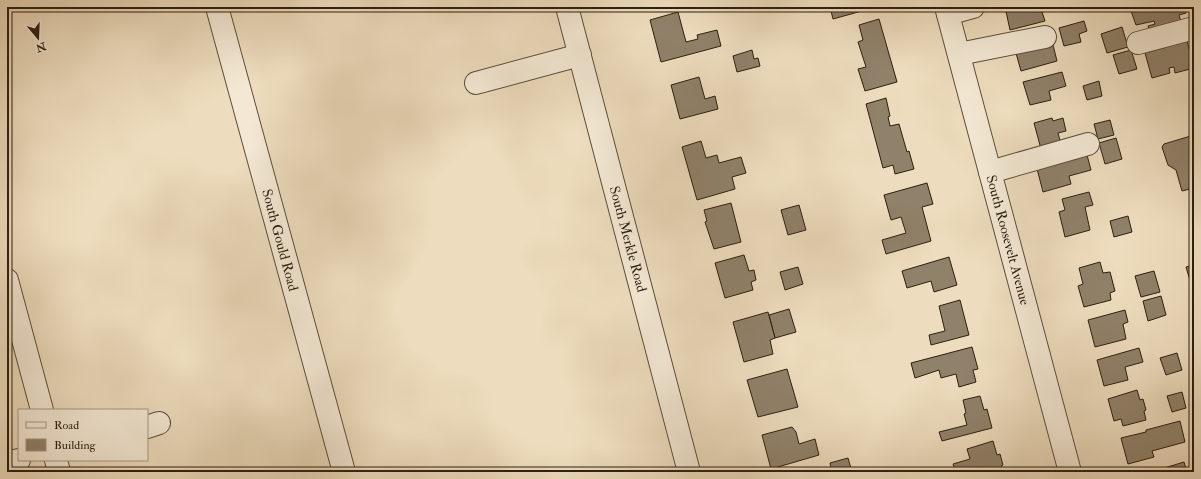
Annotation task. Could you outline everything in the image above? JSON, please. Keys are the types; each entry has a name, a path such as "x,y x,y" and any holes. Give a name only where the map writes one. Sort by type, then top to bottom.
{"street":[{"name":"South Gould Road","path":"217,7 344,472"},
{"name":"South Merkle Road","path":"567,7 689,472"},
{"path":"947,11 973,7"},
{"name":"South Roosevelt Avenue","path":"947,11 1070,472"},
{"path":"1138,44 1194,28"},
{"path":"959,54 1045,37"},
{"path":"476,83 580,55"},
{"path":"990,172 1088,144"},
{"path":"7,280 42,409"},
{"path":"7,463 18,460"},
{"path":"56,461 59,472"}],"building":[{"path":"830,7 876,7 833,19"},
{"path":"1005,7 1049,7 1050,10 1042,12 1045,21 1010,30"},
{"path":"1144,7 1184,7 1186,13 1179,15 1182,26 1150,34 1148,26 1155,24 1154,21 1136,25 1131,11"},
{"path":"678,12 686,42 698,39 697,35 717,30 721,46 661,62 650,20"},
{"path":"879,19 897,82 865,91 858,69 866,67 858,42 863,40 859,25"},
{"path":"1084,21 1087,31 1079,34 1081,42 1064,46 1059,28"},
{"path":"1122,27 1128,47 1107,53 1101,34"},
{"path":"1186,37 1194,68 1175,73 1174,67 1169,68 1170,73 1152,78 1145,53 1167,47 1166,42"},
{"path":"1052,41 1057,61 1021,71 1014,46"},
{"path":"752,50 754,59 758,58 760,66 737,72 733,56"},
{"path":"1131,50 1137,69 1119,74 1113,55"},
{"path":"1062,72 1066,86 1049,91 1051,100 1030,105 1023,82"},
{"path":"699,77 705,99 715,96 718,109 680,119 671,85"},
{"path":"1099,81 1102,96 1087,100 1083,86"},
{"path":"886,98 890,116 888,117 890,126 899,124 907,152 909,151 914,169 895,174 893,165 883,168 866,104"},
{"path":"1052,118 1053,121 1063,118 1066,131 1058,133 1061,144 1041,149 1034,123"},
{"path":"1110,120 1114,135 1098,139 1094,124"},
{"path":"1194,135 1194,188 1182,191 1176,170 1168,165 1162,147 1164,144"},
{"path":"1116,138 1122,159 1105,164 1099,143"},
{"path":"701,141 706,158 717,155 719,163 741,157 746,173 732,177 735,189 697,200 682,147"},
{"path":"1087,155 1091,170 1069,176 1071,184 1043,192 1036,165"},
{"path":"927,183 933,204 922,207 931,241 886,254 882,240 906,233 901,217 891,220 884,195"},
{"path":"1089,192 1093,205 1085,207 1090,230 1065,237 1059,212 1065,210 1062,199"},
{"path":"731,203 741,242 714,249 705,222 707,221 704,210"},
{"path":"799,205 806,230 788,235 781,210"},
{"path":"1128,216 1132,232 1114,237 1110,221"},
{"path":"744,255 749,271 754,270 756,280 751,282 753,290 725,298 715,263"},
{"path":"949,257 957,285 934,292 931,281 907,288 902,271"},
{"path":"1100,262 1103,273 1110,272 1115,291 1110,293 1111,300 1084,307 1078,286 1083,284 1079,268"},
{"path":"1194,265 1194,294 1186,267"},
{"path":"798,267 803,284 785,290 780,272"},
{"path":"1154,271 1160,292 1141,297 1135,276"},
{"path":"1161,296 1166,315 1148,321 1143,301"},
{"path":"960,300 969,335 931,345 929,335 945,331 939,306"},
{"path":"789,309 796,332 775,338 769,315"},
{"path":"1125,310 1128,322 1123,324 1126,339 1095,347 1088,320"},
{"path":"768,312 775,338 770,340 773,354 744,362 733,322"},
{"path":"972,347 978,369 973,370 976,382 959,387 956,374 941,378 939,370 915,378 911,363"},
{"path":"1139,348 1143,362 1125,367 1128,380 1104,386 1097,360"},
{"path":"1177,353 1182,370 1166,375 1160,358"},
{"path":"787,369 798,407 758,417 747,380"},
{"path":"1137,390 1140,400 1143,399 1146,410 1144,411 1146,420 1123,426 1121,419 1114,421 1108,399"},
{"path":"1182,392 1186,408 1172,412 1167,396"},
{"path":"980,396 984,410 987,409 992,428 942,441 939,432 967,425 964,414 966,413 963,400"},
{"path":"1180,421 1185,442 1152,451 1154,457 1128,464 1121,438"},
{"path":"792,427 796,432 799,444 815,439 819,455 771,469 762,435"},
{"path":"993,441 997,455 1000,454 1003,472 956,472 953,464 970,459 967,449"},
{"path":"848,458 852,472 832,472 830,463"},
{"path":"1184,462 1187,472 1160,472 1162,471 1161,469"}]}
